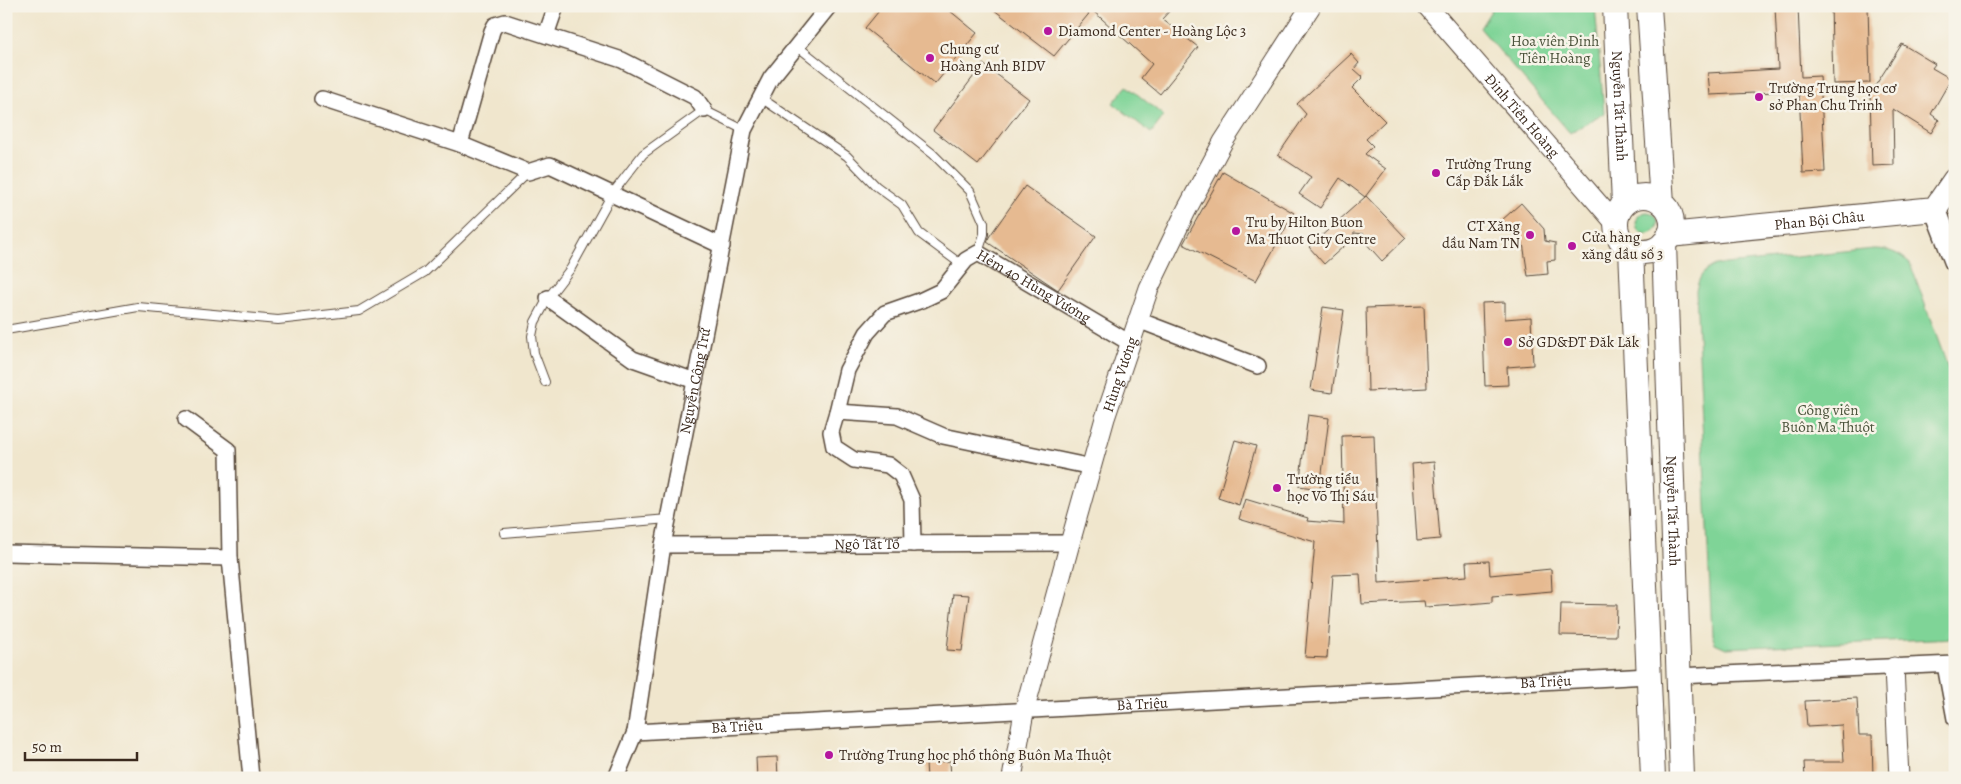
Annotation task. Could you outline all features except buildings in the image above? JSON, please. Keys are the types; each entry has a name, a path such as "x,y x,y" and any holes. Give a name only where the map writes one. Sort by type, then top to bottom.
{"main road":[{"name":"Nguyễn Tất Thành","path":"1615,6 1620,214"},
{"path":"1649,6 1662,203"},
{"path":"1955,180 1936,209 1955,261"},
{"path":"1644,196 1657,199 1662,203 1671,217 1672,226 1667,239 1659,248 1650,251 1640,252 1631,249 1620,238 1620,214 1637,197 1644,196"},
{"name":"Phan Bội Châu","path":"1667,239 1936,209"},
{"name":"Nguyễn Tất Thành","path":"1667,239 1677,676 1682,778"},
{"name":"Nguyễn Tất Thành","path":"1631,249 1653,778"},
{"path":"1648,676 1677,676"}],"street":[{"path":"546,35 556,6"},
{"name":"Nguyễn Công Trứ","path":"616,778 634,732 668,519 744,130 772,78 829,6"},
{"name":"Hùng Vương","path":"1012,778 1024,712 1070,543 1148,288 1223,142 1311,6"},
{"name":"Đinh Tiên Hoàng","path":"1428,6 1620,214"},
{"path":"460,144 484,54 496,25 505,22 622,60 695,97 704,110"},
{"path":"322,99 460,144 528,172 550,165 722,246"},
{"name":"Hẻm 40 Hùng Vương","path":"913,544 912,500 901,475 888,464 854,460 834,447 831,432 847,370 867,333 885,313 941,291 966,260 978,253 1130,343"},
{"path":"548,298 633,359 695,381"},
{"path":"1138,320 1258,366"},
{"path":"837,412 897,416 943,436 1092,467"},
{"path":"186,419 228,450 230,558 251,778"},
{"name":"Ngô Tất Tố","path":"664,545 1070,543"},
{"path":"6,553 230,558"},
{"path":"1677,676 1950,664 1955,718"},
{"path":"1894,667 1899,778"},
{"name":"Bà Triệu","path":"634,732 1024,712 1648,676"}],"lane":[{"path":"797,46 934,154 970,191 984,223 984,234 978,253"},
{"path":"761,98 847,156 876,186 902,206 919,234 962,265"},
{"path":"544,382 534,353 532,336 535,322 548,298 571,268 612,194 643,154 704,110 744,130"},
{"path":"6,330 138,307 278,320 359,311 425,272 528,172"},
{"path":"504,533 668,519"}],"green space":[{"name":"Hoa viên Đinh Tiên Hoàng","path":"1494,6 1595,6 1604,113 1570,133 1480,28"},
{"path":"1127,86 1164,116 1151,133 1113,103"},
{"path":"1643,212 1651,212 1658,219 1658,227 1651,234 1643,234 1636,227 1636,219"},
{"name":"Công viên Buôn Ma Thuột","path":"1874,249 1894,252 1910,263 1955,387 1955,638 1726,648 1715,643 1712,635 1696,291 1699,281 1708,269 1716,265"}],"place":[{"name":"Diamond Center - Hoàng Lộc 3","path":"1048,31"},
{"name":"Chung cư Hoàng Anh BIDV","path":"930,58"},
{"name":"Trường Trung học cơ sở Phan Chu Trinh","path":"1759,97"},
{"name":"Trường Trung Cấp Đắk Lắk","path":"1436,173"},
{"name":"Tru by Hilton Buon Ma Thuot City Centre","path":"1236,231"},
{"name":"CT Xăng dầu Nam TN","path":"1530,235"},
{"name":"Cửa hàng xăng dầu số 3","path":"1572,246"},
{"name":"Sở GD&ĐT Đăk Lăk","path":"1508,342"},
{"name":"Trường tiểu học Võ Thị Sáu","path":"1277,488"},
{"name":"Trường Trung học phổ thông Buôn Ma Thuột","path":"829,755"}]}
